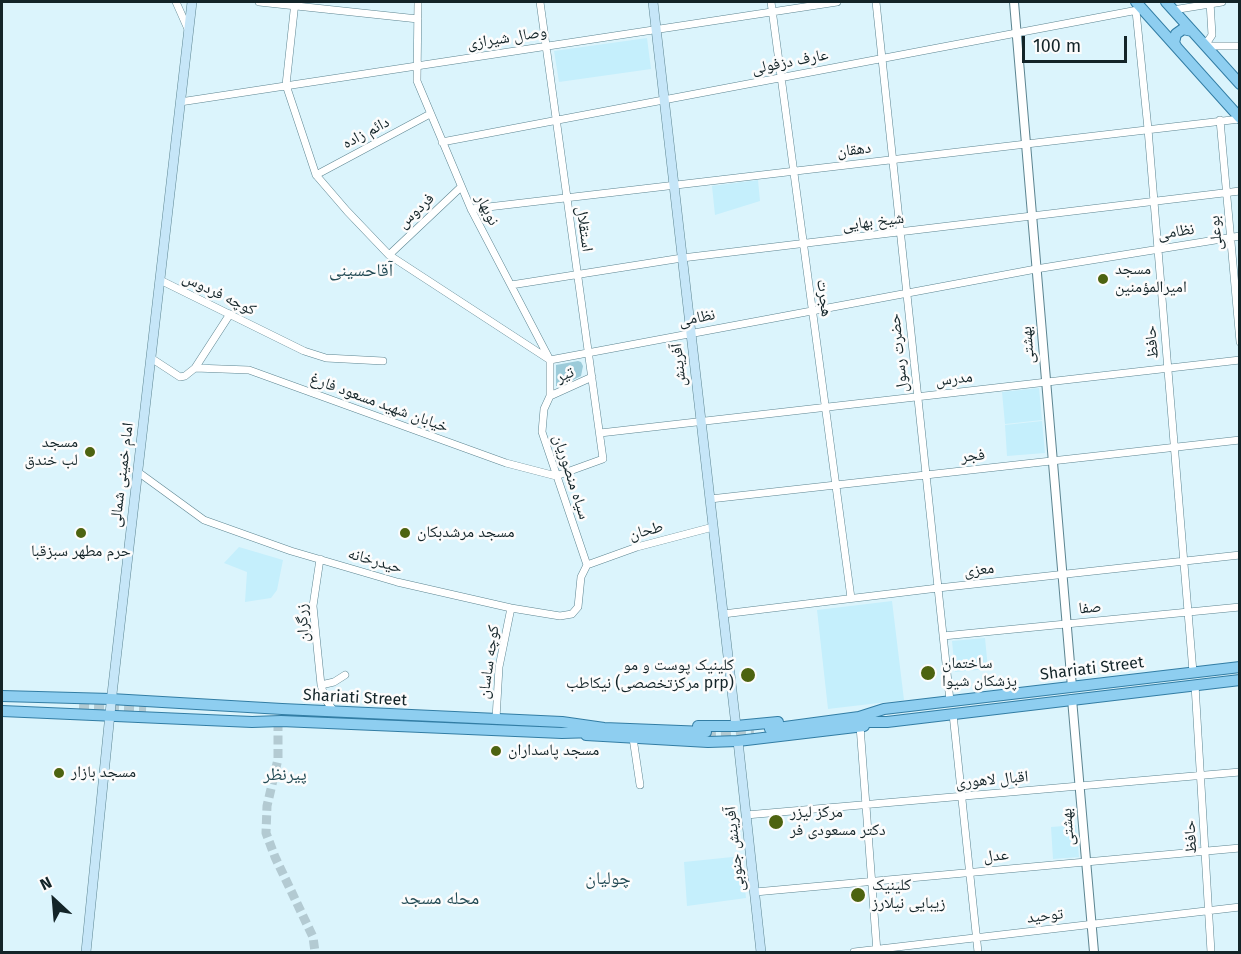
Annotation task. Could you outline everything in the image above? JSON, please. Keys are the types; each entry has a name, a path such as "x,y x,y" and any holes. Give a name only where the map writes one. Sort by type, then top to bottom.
{"main road":[{"name":"امام خمینی شمالی","path":"86,952 111,699 192,2"},
{"name":"آفرینش","path":"653,2 736,726"},
{"path":"1140,8 1153,15 1161,12 1168,4 1239,84"},
{"path":"1140,8 1239,118"},
{"path":"1176,46 1174,43 1176,34 1183,29 1192,31"},
{"name":"Shariati Street","path":"769,731 859,717 884,709 1239,667"},
{"name":"Shariati Street","path":"769,731 860,721 887,722 1239,680"},
{"name":"Shariati Street","path":"2,696 111,699 496,719 562,728"},
{"path":"2,704 80,707"},
{"path":"281,722 252,716 146,710 252,713 282,709"},
{"name":"Shariati Street","path":"2,711 252,722 562,728"},
{"path":"562,728 633,738 708,734 736,726 769,731 860,726 887,722"},
{"path":"736,726 738,741"},
{"path":"562,728 708,734 738,741 769,731"},
{"name":"آفرینش جنوبی","path":"738,741 761,952"}],"street":[{"path":"176,2 188,31"},
{"path":"259,2 295,3 418,19"},
{"name":"نوبهار","path":"418,2 417,81 471,210 550,360"},
{"name":"استقلال","path":"540,2 603,459 556,476"},
{"name":"هجرت","path":"771,2 851,598"},
{"name":"وصال شیرازی","path":"180,102 837,2"},
{"name":"حضرت رسول","path":"876,2 950,701"},
{"name":"بهشتی","path":"1014,2 1072,687"},
{"path":"1168,4 1222,2"},
{"path":"295,3 286,86 316,176 389,255 550,360"},
{"path":"1203,44 1212,35 1210,3"},
{"name":"عارف دزفولی","path":"442,142 1140,8"},
{"name":"حافظ","path":"1140,8 1193,672"},
{"path":"1203,44 1239,46"},
{"name":"دائم زاده","path":"316,176 430,114"},
{"name":"دهقان","path":"471,210 1239,118"},
{"name":"بوعلی","path":"1220,120 1239,342"},
{"name":"فردوس","path":"389,255 461,187"},
{"name":"شیخ بهایی","path":"511,285 682,258 1239,191"},
{"name":"نظامی","path":"550,360 1036,269 1239,236"},
{"name":"کوچه فردوس","path":"160,280 304,351 326,358 382,361"},
{"path":"195,368 230,314"},
{"name":"خیابان شهید مسعود فارغ","path":"151,358 180,377 195,368 249,370 506,463 556,476"},
{"name":"سیاه منصوریان","path":"550,360 550,396 544,409 542,432 588,565"},
{"name":"مدرس","path":"600,433 1239,360"},
{"name":"تیر","path":"550,396 592,377"},
{"name":"فجر","path":"710,500 1239,440"},
{"name":"حیدرخانه","path":"138,472 204,520 397,582 511,608 560,616 572,614 579,603 581,577 588,565"},
{"name":"طحان","path":"588,565 637,547 713,527"},
{"name":"معزی","path":"723,614 1239,555"},
{"name":"زرگران","path":"320,559 313,606 321,685"},
{"name":"صفا","path":"943,636 1239,607"},
{"name":"کوچه ساسان","path":"496,719 499,667 511,608"},
{"path":"336,712 325,699 321,685 334,682 345,675"},
{"name":"حافظ","path":"1195,685 1211,952"},
{"name":"بهشتی","path":"1072,699 1094,952"},
{"path":"953,714 978,952"},
{"path":"860,726 877,951"},
{"path":"633,738 640,785"},
{"name":"اقبال لاهوری","path":"746,814 1239,772"},
{"name":"عدل","path":"755,892 1239,848"},
{"name":"توحید","path":"854,952 1239,907"}],"shaded area":[{"path":"647,38 651,69 559,82 554,51"},
{"path":"758,180 760,201 715,215 712,186"},
{"path":"578,361 583,366 581,376 561,386 556,386 556,365"},
{"path":"1039,388 1042,420 1005,424 1002,392"},
{"path":"1042,421 1045,453 1007,456 1005,425"},
{"path":"239,547 283,560 277,590 271,598 245,602 247,572 224,563"},
{"path":"892,601 904,700 828,709 817,610"},
{"path":"985,638 988,669 955,672 952,641"},
{"path":"1076,825 1079,857 1053,859 1051,827"},
{"path":"742,856 746,898 687,906 684,862"}],"tunnel":[{"path":"79,708 146,711"},
{"path":"278,722 278,759 267,806 266,833 313,937 315,952"},
{"path":"706,736 754,734"}],"place":[{"name":"مسجد امیرالمؤمنین","path":"1103,279"},
{"name":"مسجد لب خندق","path":"90,452"},
{"name":"حرم مطهر سبزقبا","path":"81,533"},
{"name":"مسجد مرشدبکان","path":"405,533"},
{"name":"ساختمان پزشکان شیوا","path":"928,673"},
{"name":"کلینیک پوست و مو نیکاطب (مرکزتخصصی prp)","path":"748,675"},
{"name":"مسجد پاسداران","path":"496,751"},
{"name":"مسجد بازار","path":"59,773"},
{"name":"مرکز لیزر دکتر مسعودی فر","path":"776,822"},
{"name":"کلینیک زیبایی نیلارز","path":"858,895"}],"district":[{"name":"آقاحسینی","path":"361,271"},
{"name":"پیرنظر","path":"285,775"},
{"name":"چولیان","path":"608,879"},
{"name":"محله مسجد","path":"440,899"}]}
